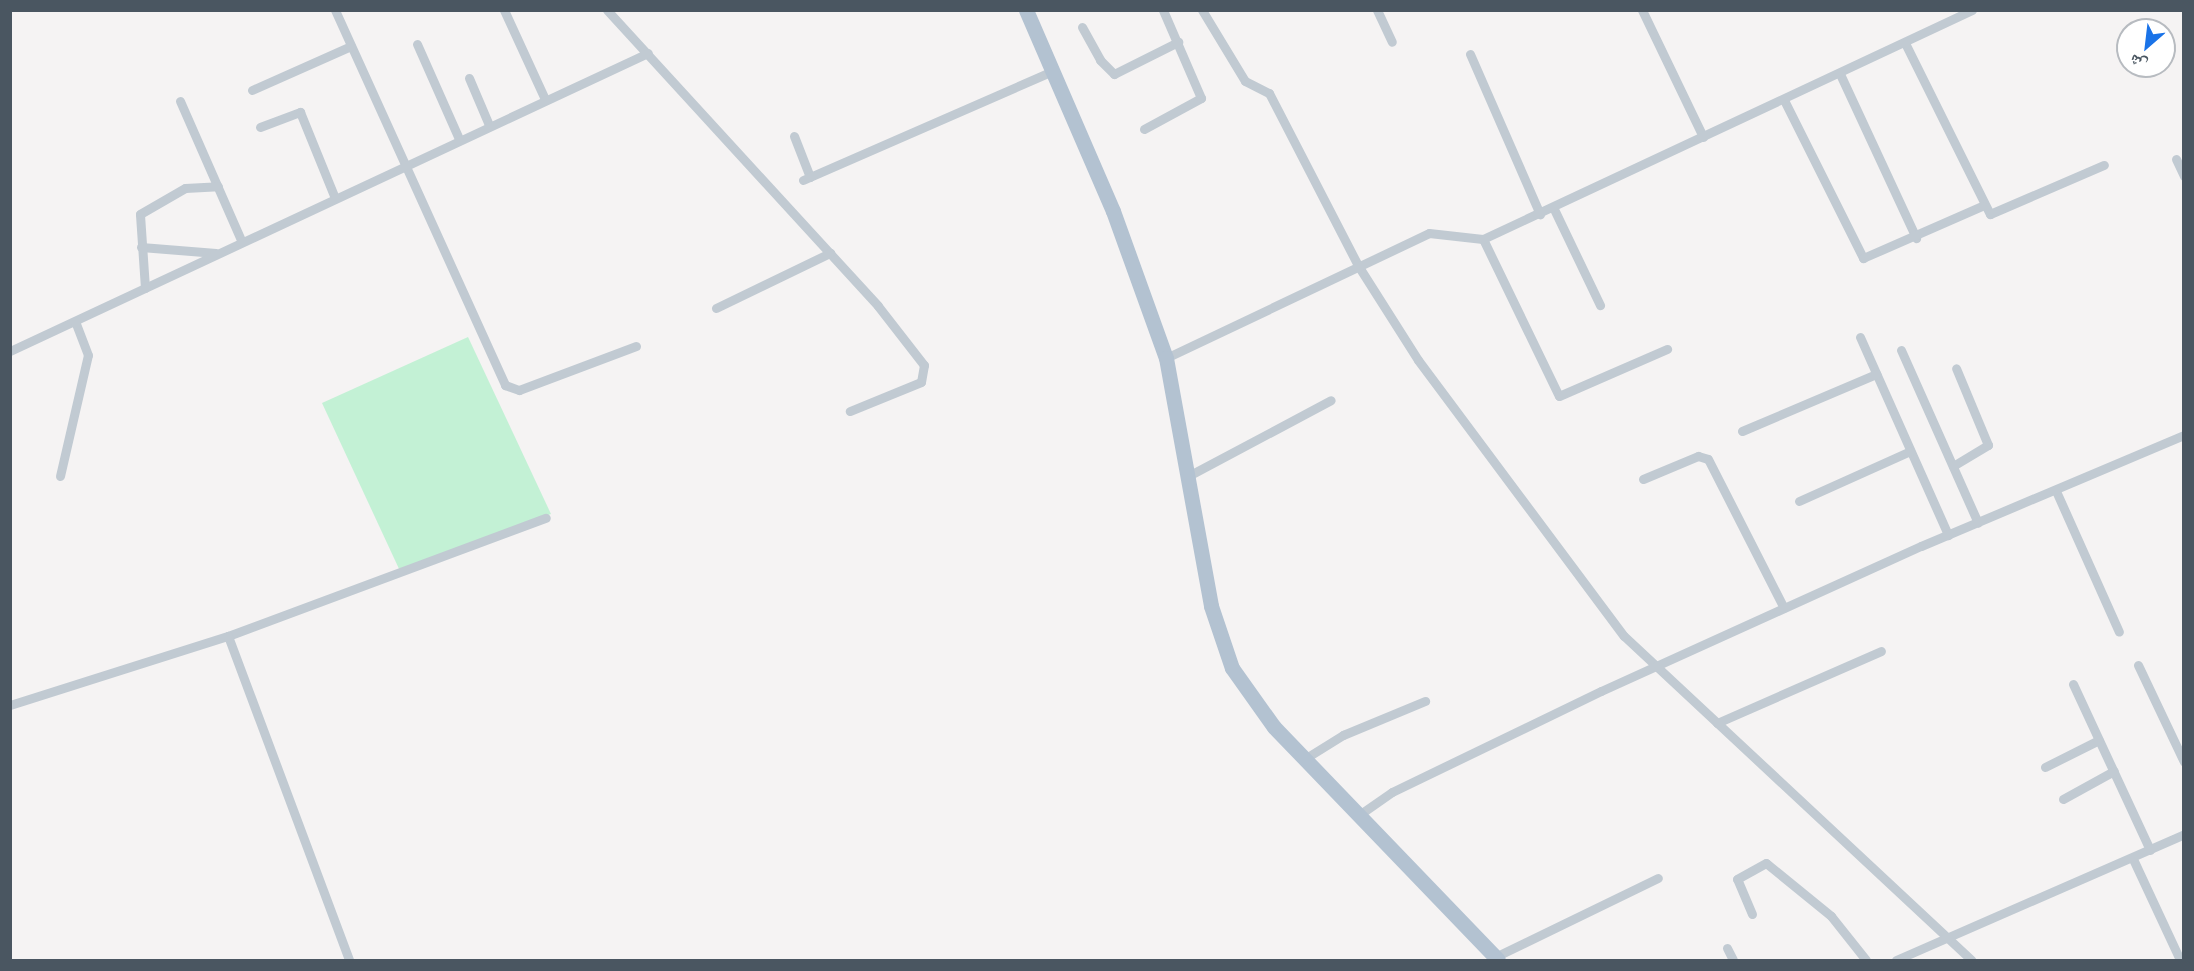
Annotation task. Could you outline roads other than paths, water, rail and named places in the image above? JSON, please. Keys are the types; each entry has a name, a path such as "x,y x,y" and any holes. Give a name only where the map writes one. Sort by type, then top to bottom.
{"main road":[{"path":"1026,10 1121,232 1166,358 1192,474 1205,574 1224,649 1254,702 1496,959"}],"street":[{"path":"335,10 405,168 509,389 636,346"},
{"path":"504,10 545,99"},
{"path":"607,10 830,254 926,371 917,384 850,411"},
{"path":"1144,129 1201,99 1163,10"},
{"path":"1202,10 1245,81 1269,93 1359,267 1418,360 1624,636 1971,960"},
{"path":"1377,10 1392,42"},
{"path":"1642,10 1702,137"},
{"path":"1166,358 1314,283 1359,267 1433,232 1483,239 1906,45 1972,10"},
{"path":"1082,27 1100,60 1114,74 1178,42"},
{"path":"417,44 459,139"},
{"path":"1906,45 1982,206 1996,214 2104,165"},
{"path":"252,90 351,46"},
{"path":"10,351 335,198 405,168 459,139 648,53"},
{"path":"1470,54 1540,214"},
{"path":"794,136 806,179 1052,71"},
{"path":"1840,74 1916,238"},
{"path":"469,78 489,125"},
{"path":"1784,100 1859,256 1866,259 1982,206"},
{"path":"180,101 242,242"},
{"path":"260,127 300,112 335,198"},
{"path":"2176,159 2184,176"},
{"path":"145,288 141,247 142,212 185,188 218,186"},
{"path":"1553,207 1600,305"},
{"path":"1483,239 1559,396 1667,349"},
{"path":"141,247 218,253"},
{"path":"716,308 830,254"},
{"path":"60,476 88,355 75,321"},
{"path":"1860,337 1948,535"},
{"path":"1901,350 1978,523"},
{"path":"1953,466 1988,444 1956,368"},
{"path":"1742,431 1876,374"},
{"path":"1192,474 1331,400"},
{"path":"1359,815 1458,758 1948,535 2184,435"},
{"path":"1799,501 1910,451"},
{"path":"1643,479 1698,456 1708,459 1784,608"},
{"path":"2056,491 2119,632"},
{"path":"10,705 228,636 546,518"},
{"path":"228,636 349,960"},
{"path":"1717,723 1881,651"},
{"path":"2138,665 2184,762"},
{"path":"2073,684 2150,850"},
{"path":"1305,758 1343,735 1425,701"},
{"path":"2045,767 2099,740"},
{"path":"2063,799 2114,771"},
{"path":"1896,960 1944,937 2133,859 2184,834"},
{"path":"2133,859 2180,960"},
{"path":"1752,914 1737,879 1766,863 1832,916 1866,960"},
{"path":"1496,959 1658,878"},
{"path":"1727,948 1733,960"}]}
